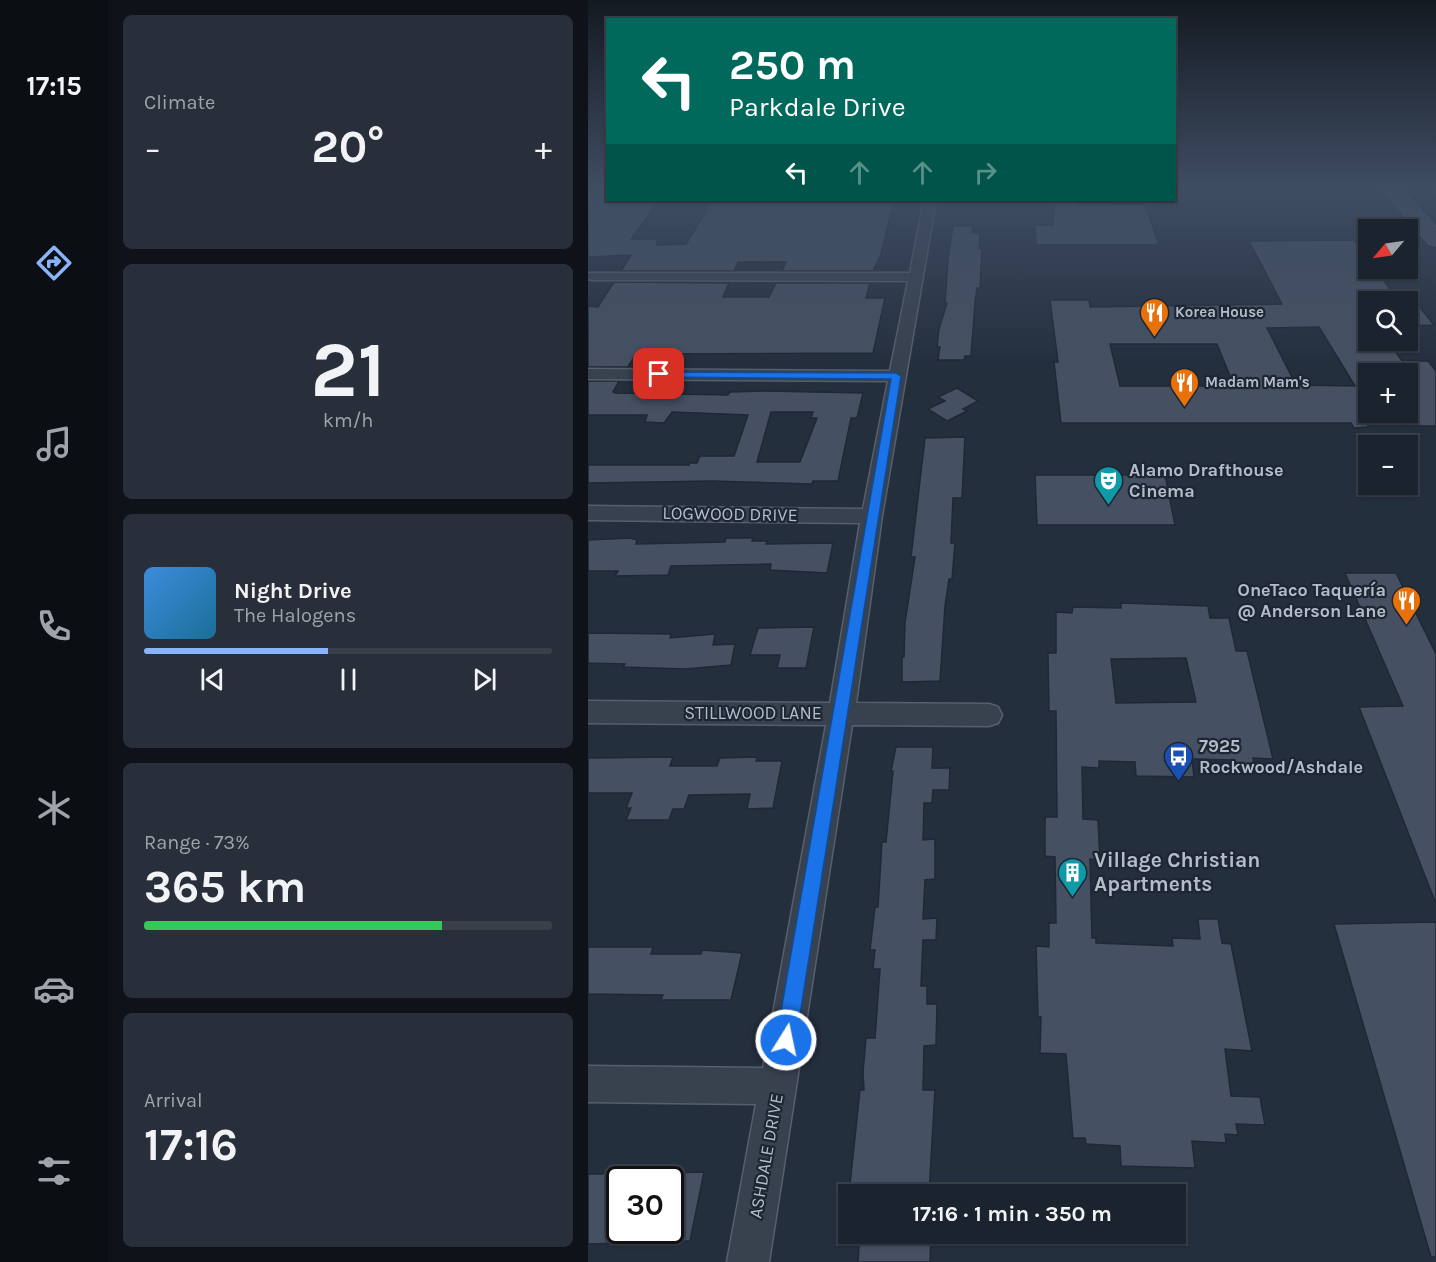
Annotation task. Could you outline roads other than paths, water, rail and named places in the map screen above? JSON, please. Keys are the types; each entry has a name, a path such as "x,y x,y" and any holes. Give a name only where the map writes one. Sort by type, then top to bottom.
{"street":[{"name":"ASHDALE DRIVE","path":"748,1262 896,376 922,246"},
{"path":"592,276 917,277"},
{"path":"588,374 896,376"},
{"name":"LOGWOOD DRIVE","path":"588,513 872,516"},
{"name":"STILLWOOD LANE","path":"588,712 989,715"},
{"path":"588,1084 778,1086"}],"place":[{"name":"Korea House","path":"1154,338"},
{"name":"Madam Mam's","path":"1184,408"},
{"name":"Alamo Drafthouse Cinema","path":"1108,506"},
{"name":"OneTaco Taquería @ Anderson Lane","path":"1407,626"},
{"name":"7925 Rockwood/Ashdale","path":"1178,782"},
{"name":"Village Christian Apartments","path":"1073,898"}]}
